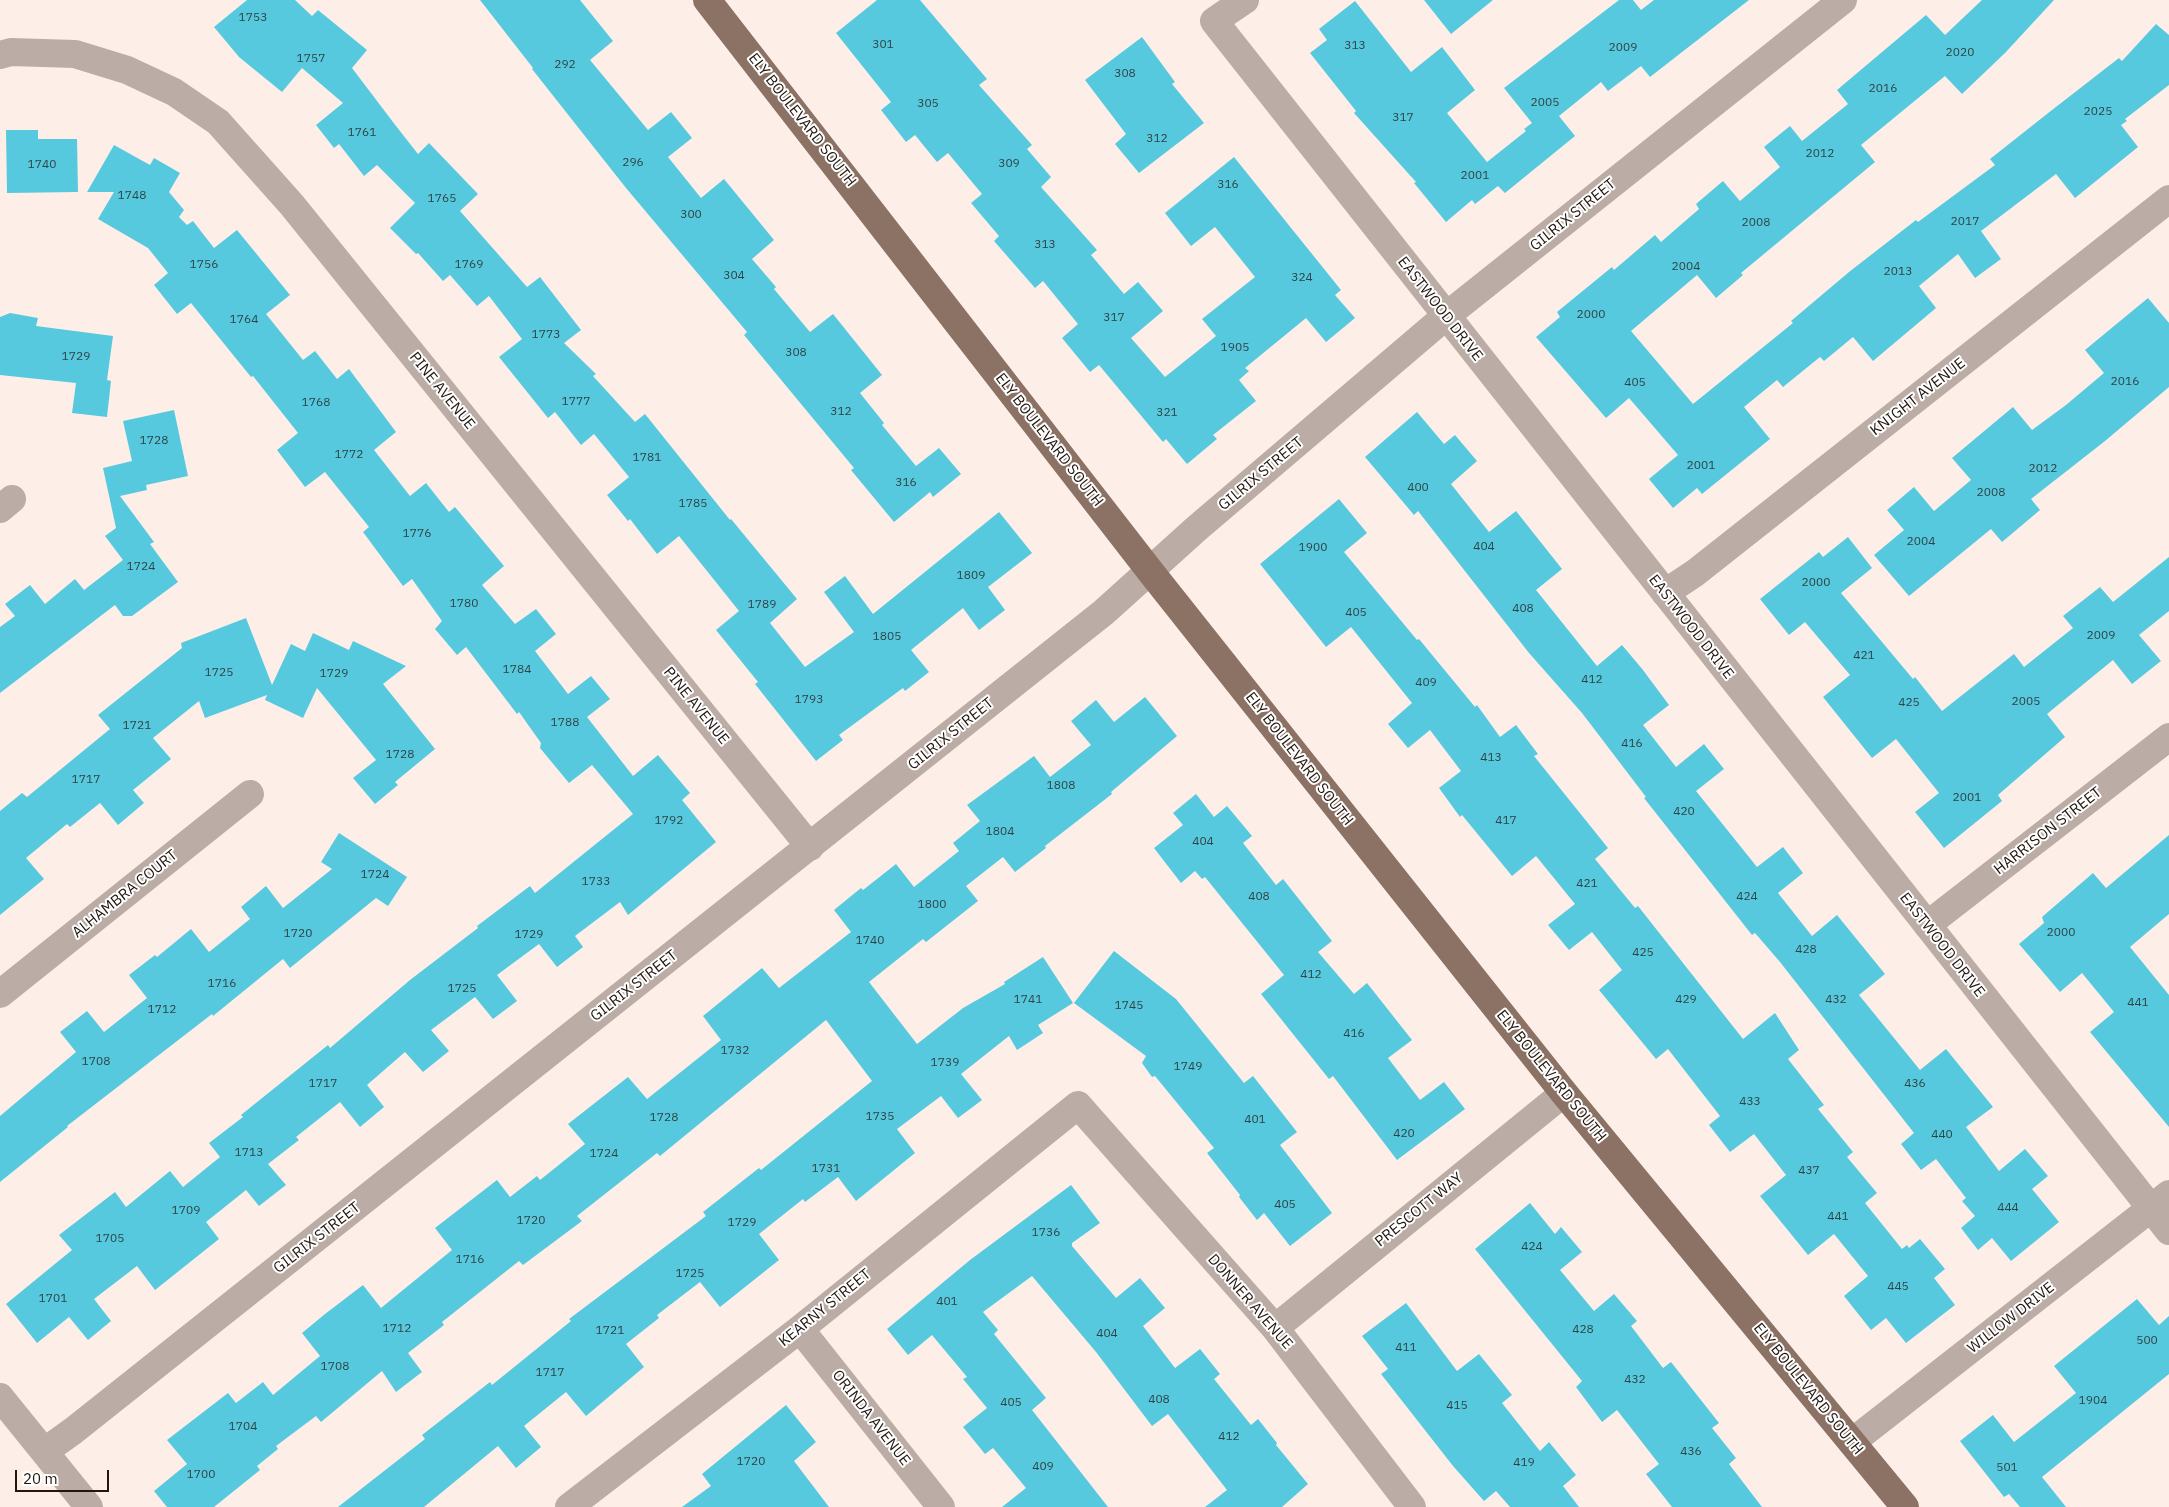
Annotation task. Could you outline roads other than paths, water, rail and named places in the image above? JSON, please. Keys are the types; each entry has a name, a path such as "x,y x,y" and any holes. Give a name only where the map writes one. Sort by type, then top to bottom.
{"main road":[{"name":"ELY BOULEVARD SOUTH","path":"707,0 1150,571 1564,1093 1905,1507"}],"street":[{"name":"EASTWOOD DRIVE","path":"1245,0 1214,22 1926,925 2160,1201 2169,1232"},
{"name":"GILRIX STREET","path":"45,1451 73,1431 1104,612 1196,529 1446,316 1843,0"},
{"name":"PINE AVENUE","path":"0,55 11,52 75,54 127,70 174,92 218,122 292,204 810,847"},
{"name":"KNIGHT AVENUE","path":"1665,593 1695,573 2169,199"},
{"name":"HARRISON STREET","path":"1926,925 2169,737"},
{"name":"ALHAMBRA COURT","path":"0,994 250,794"},
{"name":"PRESCOTT WAY","path":"1275,1328 1564,1093"},
{"name":"DONNER AVENUE","path":"1078,1105 1275,1328 1412,1507"},
{"name":"KEARNY STREET","path":"569,1507 800,1329 1078,1105"},
{"name":"WILLOW DRIVE","path":"1852,1442 2160,1201"},
{"name":"ORINDA AVENUE","path":"800,1329 941,1507"},
{"path":"0,1396 89,1507"}]}
